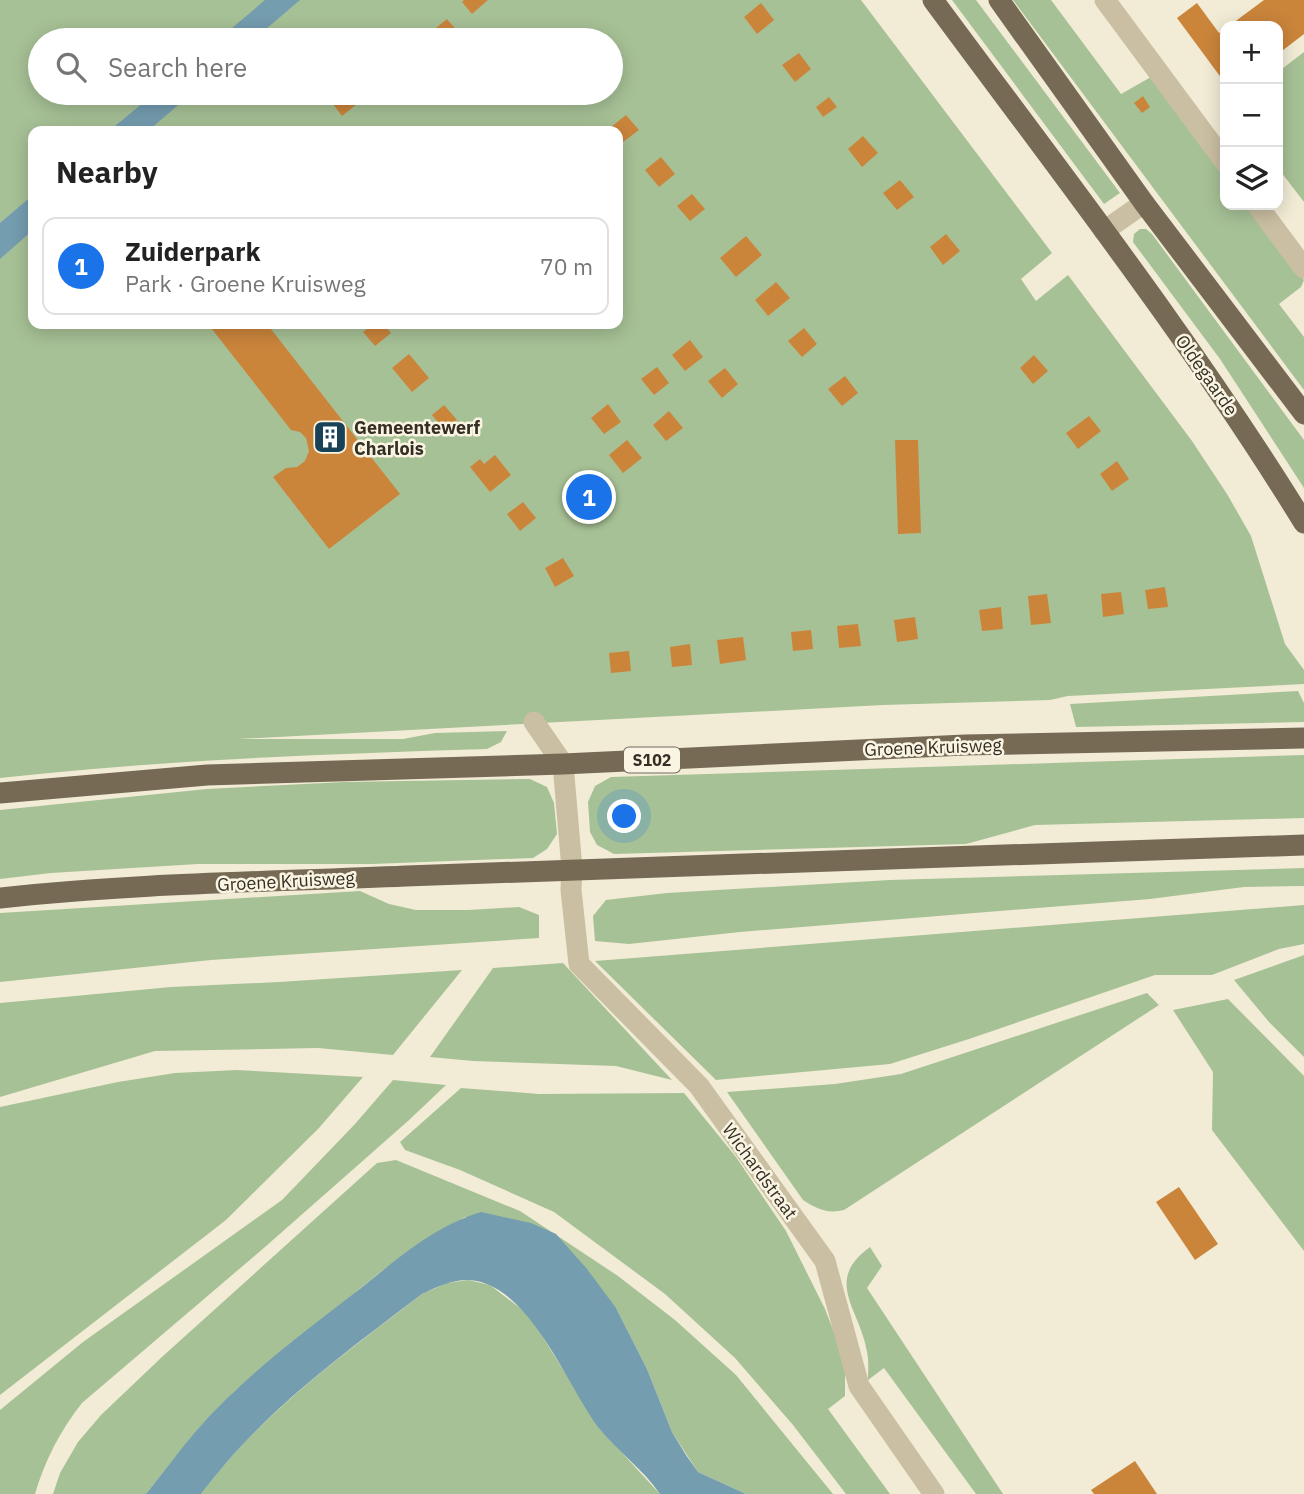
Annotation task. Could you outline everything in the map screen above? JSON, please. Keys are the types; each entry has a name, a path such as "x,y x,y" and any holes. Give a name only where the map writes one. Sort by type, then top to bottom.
{"main road":[{"name":"Oldegaarde","path":"933,0 1247,430 1304,523"},
{"path":"999,0 1144,202 1304,414"},
{"name":"Groene Kruisweg","path":"0,793 207,775 563,764 965,745 1304,738"},
{"name":"Groene Kruisweg","path":"0,898 160,887 572,869 1304,845"}],"street":[{"path":"1105,0 1220,155"},
{"path":"1104,232 1144,202"},
{"path":"1261,210 1304,268"},
{"path":"534,722 563,764 572,869"},
{"name":"Wichardstraat","path":"572,869 571,890 579,964 699,1086 825,1261 859,1386 934,1494"}],"green space":[{"path":"0,0 861,0 1052,253 1021,279 1036,301 1068,275 1192,441 1251,536 1285,644 1304,670 1304,684 1068,696 1050,700 883,705 238,739 403,739 435,733 507,731 501,742 487,749 182,762 0,778"},
{"path":"952,0 976,0 1120,193 1104,204"},
{"path":"1013,0 1051,0 1121,94 1151,77 1220,169 1220,210 1251,210 1304,280 1301,287 1279,304 1304,337 1304,390"},
{"path":"1304,52 1304,202 1283,175 1283,68"},
{"path":"1140,229 1146,229 1152,234 1304,440 1304,488 1220,359 1133,242 1134,234"},
{"path":"1298,691 1304,703 1304,722 1076,727 1070,704"},
{"path":"1304,755 1304,818 1035,825 966,844 614,854 597,845 590,832 588,802 595,786 611,777"},
{"path":"530,779 547,787 554,803 557,834 547,849 533,858 372,864 198,864 51,873 0,879 0,810 207,789 344,782"},
{"path":"1304,868 1304,886 1244,887 1150,899 740,932 629,944 595,941 593,916 606,900 667,893 890,880"},
{"path":"360,891 389,904 416,910 519,907 539,915 539,938 211,960 0,982 0,913"},
{"path":"1304,905 1304,944 1279,949 1212,975 1155,975 890,1064 716,1080 595,961"},
{"path":"1304,955 1304,1057 1269,1022 1234,980"},
{"path":"563,963 672,1080 616,1066 430,1057 493,968"},
{"path":"462,970 393,1055 318,1048 155,1051 0,1097 0,1003 171,987"},
{"path":"1147,993 1159,1005 844,1210 822,1210 803,1200 727,1092 835,1084 901,1074"},
{"path":"1228,999 1304,1076 1304,1251 1212,1130 1213,1072 1173,1010"},
{"path":"237,1070 363,1077 319,1128 226,1220 0,1395 0,1107 175,1073"},
{"path":"393,1080 446,1085 265,1247 82,1403 54,1446 35,1494 0,1494 0,1410 83,1342 282,1200"},
{"path":"461,1088 539,1094 684,1093 736,1157 786,1231 825,1309 845,1361 845,1396 828,1409 890,1494 846,1494 793,1425 735,1358 665,1294 554,1212 460,1170 405,1150 400,1142"},
{"path":"396,1160 520,1211 618,1276 675,1320 736,1375 833,1494 746,1494 698,1472 672,1432 647,1369 616,1308 465,1217 431,1236 379,1273 236,1390 197,1430 146,1494 53,1494 60,1473 78,1442 101,1415 377,1163"},
{"path":"870,1247 882,1266 867,1288 1003,1494 976,1494 884,1368 868,1380 867,1352 848,1296 847,1284 849,1272 856,1260"},
{"path":"468,1280 490,1285 529,1315 600,1429 660,1494 201,1494 250,1437 304,1386 422,1294 447,1283"}],"water":[{"path":"265,0 300,0 267,28 232,28"},
{"path":"140,105 178,105 154,126 115,126"},
{"path":"28,199 28,234 0,259 0,223"},
{"path":"481,1212 531,1223 556,1234 616,1308 647,1369 672,1432 698,1472 746,1494 660,1494 598,1427 544,1338 527,1316 509,1298 490,1285 462,1280 422,1294 304,1386 250,1437 201,1494 146,1494 214,1411 275,1356 418,1244 448,1225"}],"building":[{"path":"488,0 472,14 462,2"},
{"path":"1264,0 1304,0 1304,34 1283,50 1283,21 1236,21"},
{"path":"761,3 774,20 757,34 744,17"},
{"path":"1197,3 1220,32 1220,76 1177,18"},
{"path":"447,19 455,28 436,28"},
{"path":"799,53 811,69 795,82 782,65"},
{"path":"1143,96 1150,107 1142,113 1134,103"},
{"path":"829,97 837,107 823,117 816,107"},
{"path":"334,105 356,105 342,116"},
{"path":"626,115 639,130 623,142 623,126 612,126"},
{"path":"863,136 878,153 862,167 848,149"},
{"path":"661,157 675,174 659,187 645,170"},
{"path":"900,180 914,197 897,210 883,193"},
{"path":"692,194 705,209 690,221 677,206"},
{"path":"946,234 960,251 943,265 930,247"},
{"path":"746,236 762,255 736,277 720,258"},
{"path":"776,282 790,298 768,316 755,300"},
{"path":"804,328 817,344 802,357 788,341"},
{"name":"Gemeentewerf Charlois","path":"212,329 271,329 400,494 329,549 273,477 286,468 297,467 305,461 309,451 306,438 300,432 291,430"},
{"path":"367,329 388,329 391,333 375,346 363,332"},
{"path":"690,340 703,357 685,371 672,355"},
{"path":"409,354 429,378 412,392 392,368"},
{"path":"1034,355 1048,371 1033,384 1020,368"},
{"path":"657,367 669,383 654,395 641,379"},
{"path":"725,368 738,384 722,398 708,381"},
{"path":"845,376 858,393 842,406 828,389"},
{"path":"608,404 621,422 604,434 591,418"},
{"path":"444,405 457,420 444,430 432,415"},
{"path":"669,411 683,428 666,441 653,425"},
{"path":"1089,416 1101,431 1078,449 1066,433"},
{"path":"627,440 642,458 623,473 609,455"},
{"path":"895,440 918,440 921,533 898,534"},
{"path":"495,455 511,475 490,492 470,467 480,459 484,464"},
{"path":"1117,461 1129,479 1112,491 1100,474"},
{"path":"523,502 536,518 520,531 507,514"},
{"path":"563,558 574,576 555,587 545,568"},
{"path":"1165,587 1168,607 1148,609 1145,590"},
{"path":"1121,592 1124,614 1103,617 1101,594"},
{"path":"1047,594 1051,623 1031,625 1028,596"},
{"path":"1001,607 1003,629 982,631 979,610"},
{"path":"915,617 918,639 897,642 894,620"},
{"path":"858,624 861,646 839,648 837,626"},
{"path":"811,630 813,649 793,651 791,632"},
{"path":"743,637 746,660 720,664 717,640"},
{"path":"690,644 692,665 672,667 670,647"},
{"path":"629,651 631,671 611,673 609,653"},
{"path":"1179,1187 1218,1244 1195,1260 1156,1202"},
{"path":"1135,1461 1157,1494 1094,1494 1091,1490"}],"place":[{"name":"Gemeentewerf Charlois","path":"330,437"},
{"name":"Zuiderpark","path":"589,497"}]}
